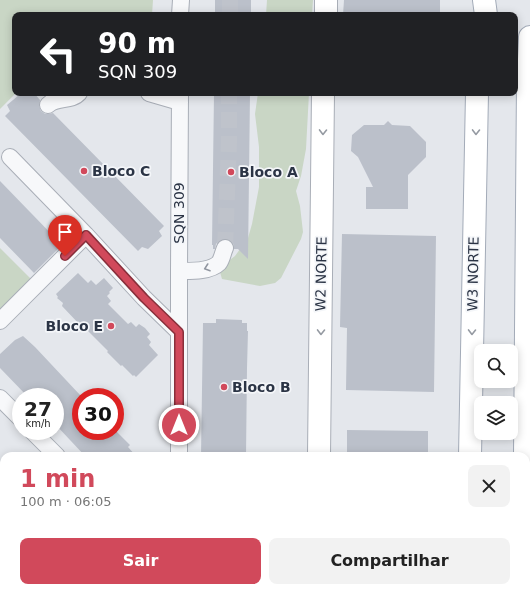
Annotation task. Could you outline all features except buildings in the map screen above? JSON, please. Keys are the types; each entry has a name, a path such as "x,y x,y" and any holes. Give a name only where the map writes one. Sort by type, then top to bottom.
{"main road":[{"path":"326,0 326,12"},
{"path":"478,0 478,12"},
{"path":"484,0 486,12"},
{"path":"518,33 530,20"},
{"path":"525,452 522,74 530,37"},
{"name":"W2 NORTE","path":"319,452 323,96"},
{"name":"W3 NORTE","path":"470,452 477,96"}],"street":[{"path":"180,12 181,0"},
{"path":"48,105 53,100 76,96"},
{"name":"SQN 309","path":"179,452 180,97"},
{"path":"10,156 144,298 179,332"},
{"path":"0,321 86,235"},
{"path":"179,271 207,270 218,263 225,248"},
{"path":"0,398 12,410"},
{"path":"41,440 53,452"}],"green space":[{"path":"0,0 153,0 152,12 12,12 13,96 0,109"},
{"path":"267,0 313,0 312,12 266,12"},
{"path":"258,96 309,96 306,149 301,176 296,191 300,206 303,232 301,239 281,278 275,283 260,286 222,279 220,272 223,265 235,256 248,238 252,224 259,187 259,147 255,114"},
{"path":"0,248 36,284 0,321"}],"tunnel":[{"path":"230,0 230,12"},
{"path":"225,248 229,142 229,96"}],"place":[{"name":"Bloco C","path":"84,171"},
{"name":"Bloco A","path":"231,172"},
{"name":"Bloco E","path":"111,326"},
{"name":"Bloco B","path":"224,387"}],"route":[{"path":"65,256 86,235 144,298 179,332 179,425"}]}
